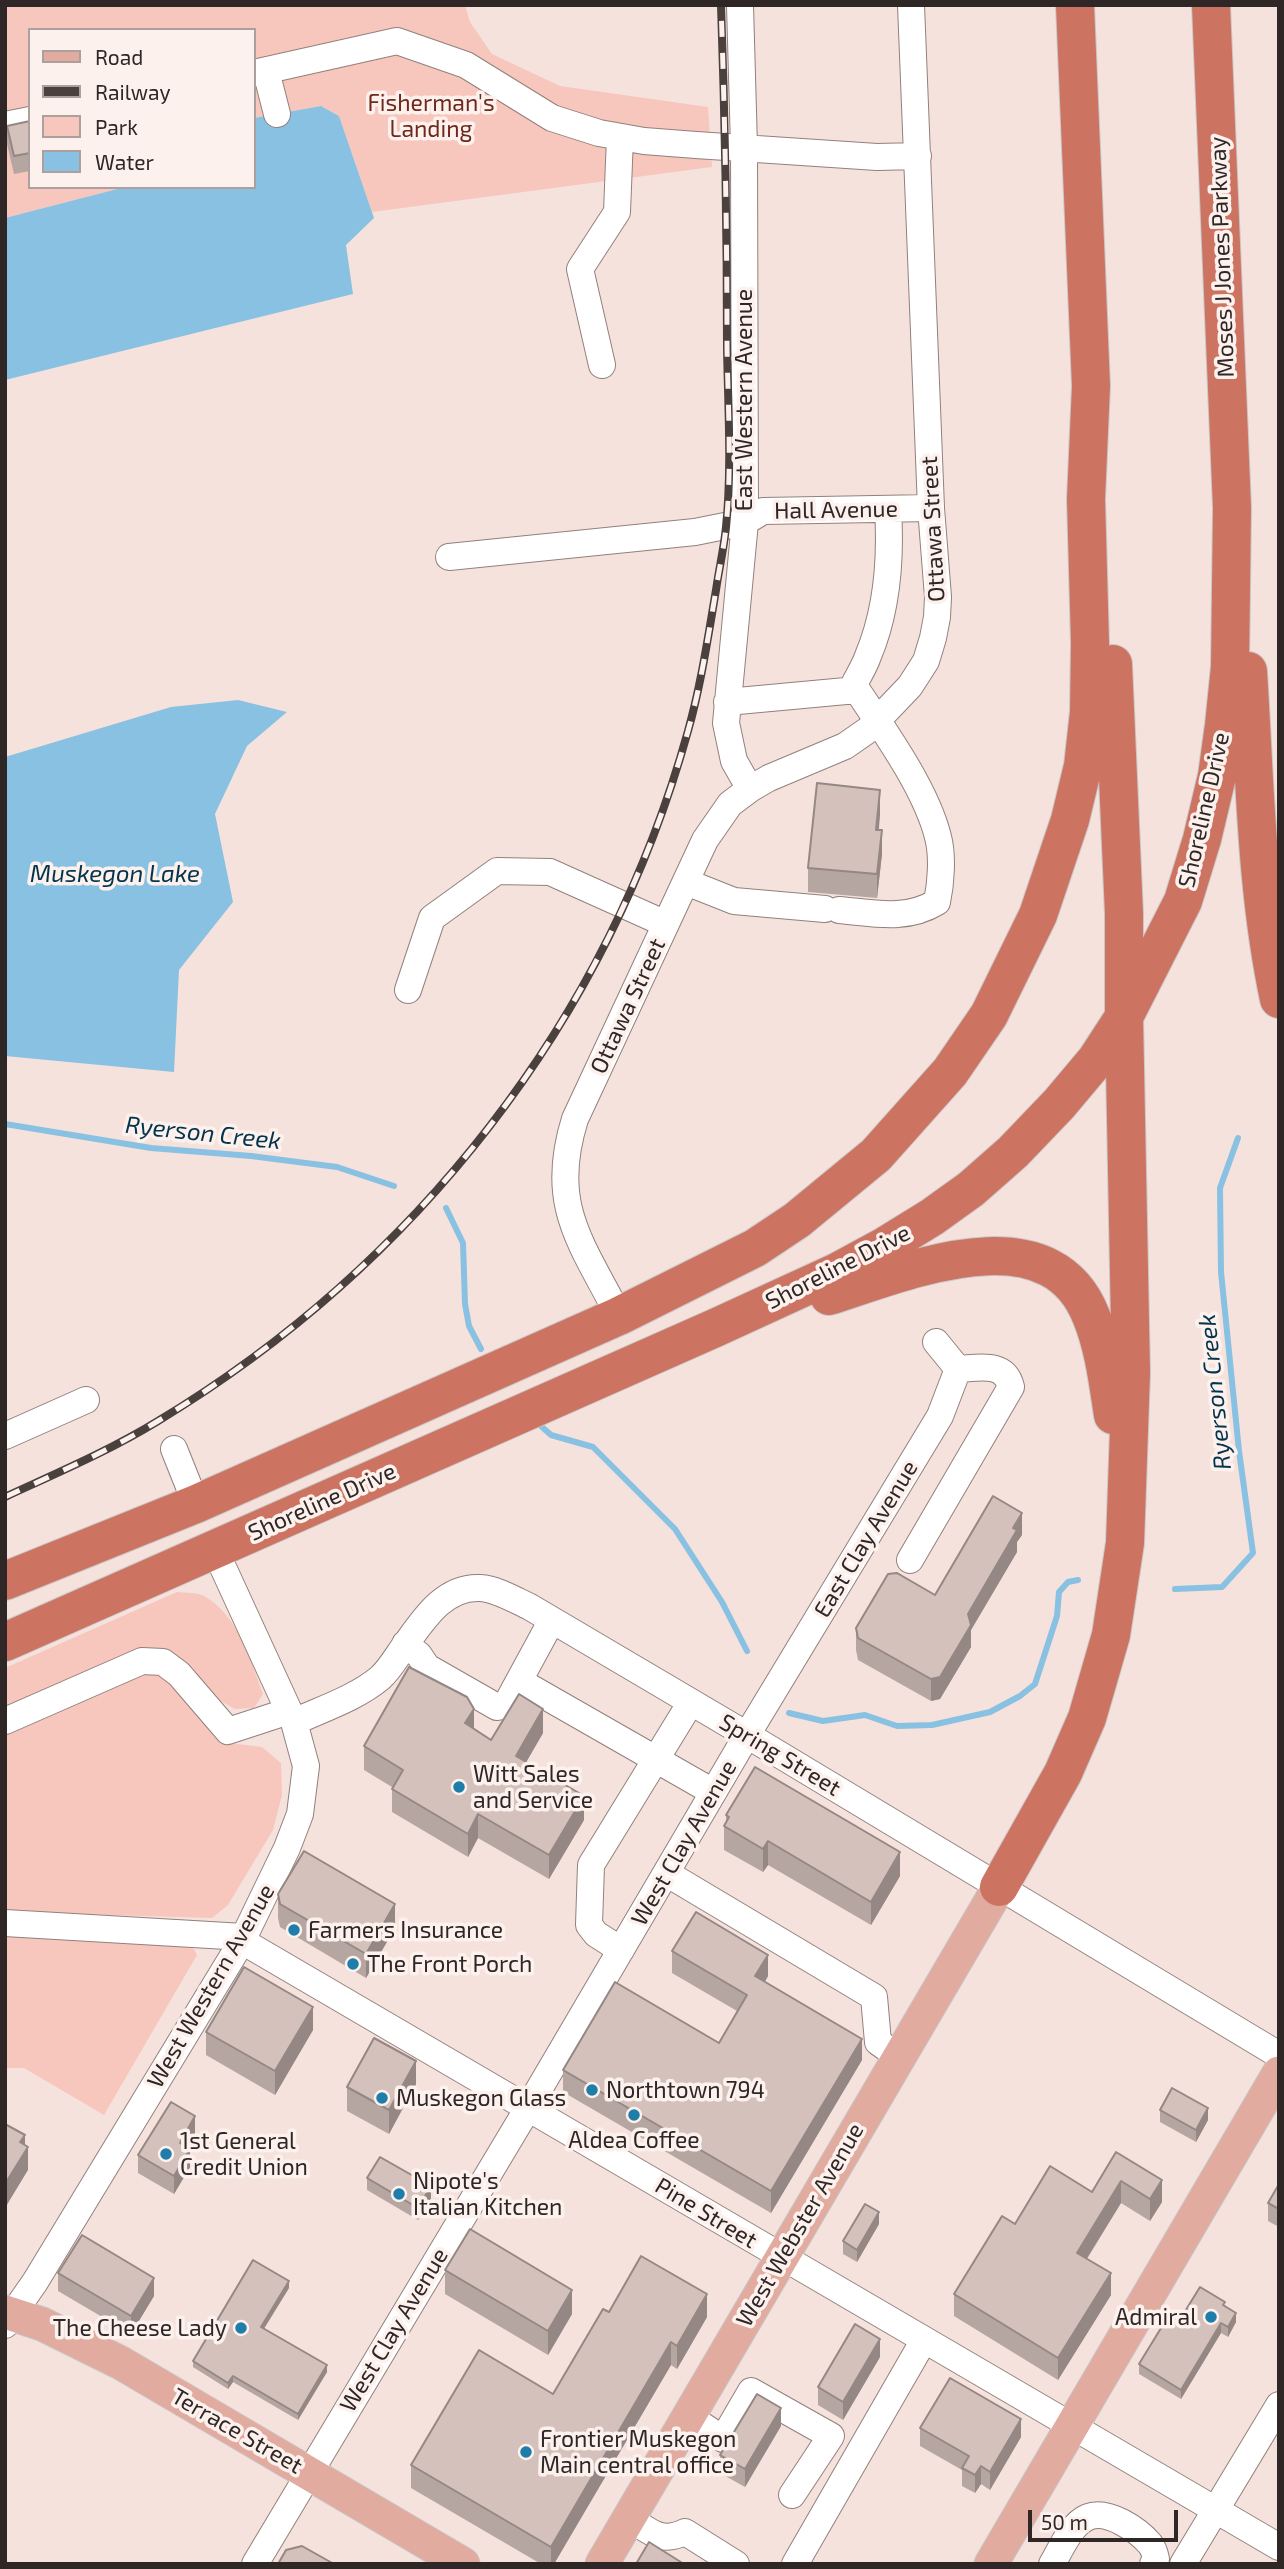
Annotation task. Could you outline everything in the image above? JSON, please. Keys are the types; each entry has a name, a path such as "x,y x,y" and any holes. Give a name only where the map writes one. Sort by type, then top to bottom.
{"highway":[{"path":"999,1887 1063,1773 1087,1718 1111,1635 1125,1543 1131,1373 1124,914 1109,538 1091,386 1075,5"},
{"name":"Moses J Jones Parkway","path":"1211,5 1232,508"},
{"path":"5,1581 196,1504 619,1316 755,1248 839,1188 876,1155 950,1072 989,1015 1016,964 1057,864 1083,766 1089,698 1086,499 1091,386"},
{"path":"1232,508 1247,640 1256,821 1279,999"},
{"name":"Shoreline Drive","path":"5,1642 837,1272 885,1247 932,1217 971,1189 1013,1152 1096,1060 1124,1017 1183,901 1217,776 1230,667 1232,508"},
{"path":"715,1328 960,1258 985,1255 1029,1260 1051,1269 1081,1298 1091,1315 1104,1365 1127,1490"},
{"path":"334,1496 399,1451 628,1348 635,1340 637,1332 635,1325 619,1316"},
{"path":"5,1596 67,1571 196,1504"}],"main road":[{"name":"West Webster Avenue","path":"602,2564 999,1887"},
{"path":"991,2564 1279,2073"},
{"name":"Terrace Street","path":"8,2324 76,2339 309,2472 463,2564"}],"street":[{"name":"East Western Avenue","path":"740,5 735,147 745,522 726,723 734,761 750,789"},
{"name":"Ottawa Street","path":"619,1316 577,1234 567,1208 565,1162 575,1119 705,840 718,819 730,804 750,789 769,778 845,746 877,720 910,685 926,661 933,638 938,597 931,508 911,5"},
{"path":"276,114 260,72 397,41 466,65 552,118 599,133 644,141 877,157 918,156"},
{"path":"5,125 28,120"},
{"path":"602,365 580,269 617,212 621,137"},
{"name":"Hall Avenue","path":"449,557 695,532 745,522 763,512 931,508"},
{"path":"850,691 868,656 885,594 890,538 888,509"},
{"path":"686,882 734,901 892,915 920,912 937,902 940,887 939,839 926,802 857,690 727,702"},
{"path":"408,990 432,918 497,871 550,872 666,924"},
{"path":"910,1560 1012,1387 1004,1372 993,1367 958,1369 936,1342"},
{"name":"East Clay Avenue","path":"747,1735 940,1416 958,1369"},
{"path":"5,1436 86,1400"},
{"path":"174,1449 196,1504"},
{"name":"West Western Avenue","path":"8,2324 243,1939 287,1849 300,1814 306,1766 291,1716 215,1550"},
{"name":"Spring Street","path":"5,1721 142,1661 163,1662 179,1674 228,1731 291,1716 367,1688 382,1676 436,1606 449,1596 480,1588 499,1593 552,1620 1279,2055"},
{"path":"405,1644 419,1655 427,1667 497,1707 508,1701 552,1620"},
{"path":"519,1681 713,1792"},
{"path":"621,1950 596,1934 589,1925 591,1865 691,1702"},
{"name":"West Clay Avenue","path":"255,2564 747,1735"},
{"path":"666,1873 874,1997 878,2042 899,2057"},
{"path":"5,1923 243,1939"},
{"name":"Pine Street","path":"243,1939 1279,2547"},
{"path":"796,2564 924,2340"},
{"path":"688,2416 723,2439 751,2391 831,2436 792,2496"},
{"path":"1183,2564 1279,2405"},
{"path":"1052,2564 1072,2530 1088,2517 1108,2516 1135,2530 1153,2546 1156,2559 1153,2564"},
{"path":"629,2518 658,2536 667,2538 684,2532 736,2564"}],"green space":[{"name":"Fisherman's Landing","path":"5,5 465,5 470,22 492,54 560,86 708,107 712,167 372,212 339,116 321,106 256,118 256,28 28,28 28,189 117,189 5,218"},
{"path":"177,1592 204,1596 226,1614 234,1626 248,1653 263,1694 254,1708 235,1709 215,1698 192,1667 167,1649 140,1651 5,1712 5,1668"},
{"path":"146,1672 171,1678 230,1743 262,1747 281,1763 282,1795 273,1830 228,1905 212,1918 5,1912 5,1733"},
{"path":"5,1936 170,1942 194,1949 197,1955 104,2115 24,2068 5,2068"}],"water":[{"path":"321,106 339,116 374,218 346,245 353,294 5,380 5,218 117,189 256,189 256,118"},
{"name":"Muskegon Lake","path":"238,700 287,712 247,746 215,814 233,902 179,970 174,1072 5,1056 5,757 171,707"}],"building":[{"path":"28,121 28,153 14,156 7,126"},
{"path":"817,783 880,790 876,830 882,830 877,874 808,868"},
{"path":"993,1496 1022,1513 1013,1528 1017,1530 968,1614 971,1625 940,1677 931,1679 858,1638 856,1628 888,1574 897,1573 935,1595"},
{"name":"Witt Sales and Service","path":"409,1667 467,1697 474,1709 465,1723 491,1740 519,1694 543,1709 516,1756 584,1796 549,1855 478,1814 468,1834 392,1789 403,1770 364,1746"},
{"path":"755,1767 900,1852 871,1902 768,1841 763,1849 724,1826 729,1817 726,1815"},
{"path":"304,1851 395,1904 366,1954 280,1904 278,1894"},
{"path":"696,1912 768,1955 755,1976 862,2039 771,2191 563,2070 615,1982 719,2043 747,1995 672,1951"},
{"path":"244,1967 313,2007 275,2071 206,2032"},
{"path":"374,2038 416,2061 389,2110 347,2087"},
{"path":"1172,2088 1208,2108 1196,2130 1160,2110"},
{"path":"171,2102 195,2116 180,2143 190,2149 174,2176 138,2155"},
{"path":"5,2124 25,2135 20,2142 28,2147 5,2184"},
{"path":"1116,2152 1162,2180 1150,2199 1121,2181 1077,2253 1111,2273 1058,2358 954,2294 1002,2216 1015,2224 1050,2166 1092,2192"},
{"path":"380,2157 431,2186 418,2208 367,2178"},
{"path":"1279,2184 1279,2209 1268,2203"},
{"path":"865,2204 879,2212 857,2250 843,2241"},
{"path":"470,2229 572,2290 548,2331 445,2270"},
{"path":"82,2235 154,2278 131,2316 58,2273"},
{"name":"Frontier Muskegon Main central office","path":"641,2256 707,2294 677,2346 671,2342 551,2547 411,2465 479,2350 553,2394 603,2309 609,2312"},
{"path":"253,2260 289,2281 261,2327 327,2365 298,2414 233,2376 228,2383 193,2361"},
{"path":"1200,2287 1225,2302 1223,2305 1236,2313 1228,2327 1221,2323 1181,2390 1139,2364 1169,2315 1179,2321"},
{"path":"855,2324 880,2339 843,2402 818,2387"},
{"path":"950,2378 1021,2419 990,2472 981,2466 975,2475 962,2468 969,2456 920,2428"},
{"path":"757,2394 781,2408 745,2469 720,2455"},
{"path":"649,2542 684,2564 636,2564"},
{"path":"302,2546 334,2564 278,2564 286,2550"}],"waterway":[{"name":"Ryerson Creek","path":"5,1124 151,1148 251,1156 337,1167 394,1186"},
{"name":"Ryerson Creek","path":"1175,1589 1222,1587 1253,1553 1239,1451 1221,1272 1220,1188 1238,1138"},
{"name":"Ryerson Creek","path":"446,1208 463,1243 465,1304 469,1326 481,1349"},
{"name":"Ryerson Creek","path":"542,1427 551,1435 593,1447 675,1529 722,1602 747,1651"},
{"name":"Ryerson Creek","path":"789,1713 823,1721 865,1715 897,1726 932,1725 990,1712 1020,1696 1035,1684 1057,1616 1059,1592 1068,1582 1078,1580"}],"railway":[{"path":"5,1497 102,1452 158,1421 252,1358 338,1288 418,1211 489,1127 553,1036 607,940 653,838 688,731 704,661 725,535 729,437 721,5"}],"place":[{"name":"Witt Sales and Service","path":"459,1787"},
{"name":"Farmers Insurance","path":"294,1930"},
{"name":"The Front Porch","path":"353,1964"},
{"name":"Northtown 794","path":"592,2090"},
{"name":"Muskegon Glass","path":"382,2098"},
{"name":"Aldea Coffee","path":"634,2115"},
{"name":"1st General Credit Union","path":"166,2154"},
{"name":"Nipote's Italian Kitchen","path":"399,2194"},
{"name":"Admiral","path":"1211,2317"},
{"name":"The Cheese Lady","path":"241,2328"},
{"name":"Frontier Muskegon Main central office","path":"526,2452"}]}
